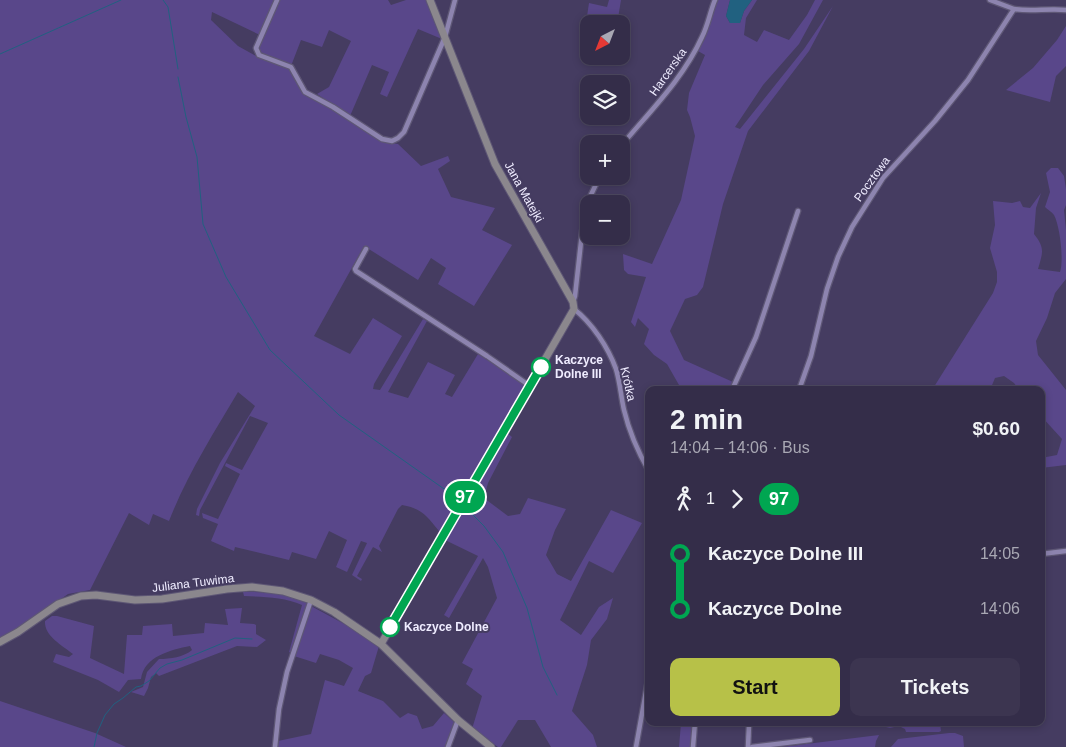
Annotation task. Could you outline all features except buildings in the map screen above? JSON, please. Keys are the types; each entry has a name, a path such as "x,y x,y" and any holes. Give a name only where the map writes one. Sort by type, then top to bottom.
{"street":[{"path":"277,0 256,48 259,55 292,67 305,92 333,106 382,139 392,141 404,132 445,37 455,0"},
{"name":"Jana Matejki","path":"430,0 495,164 573,306"},
{"name":"Harcerska","path":"630,136 666,94 682,72 702,37 715,0"},
{"path":"990,0 1014,9 1066,10"},
{"name":"Pocztowa","path":"800,386 811,356 827,288 838,257 852,227 883,178 935,121 968,80 1014,9"},
{"path":"381,644 530,386 573,306 585,209 595,185"},
{"path":"734,386 756,337 798,211"},
{"path":"366,249 355,268 356,271 530,386"},
{"name":"Krótka","path":"573,306 604,345 616,370 624,413 639,454 645,464"},
{"path":"1045,554 1066,551"},
{"name":"Juliana Tuwima","path":"0,642 58,604 81,596 96,594 135,600 162,600 227,589 252,587 283,591 311,600 340,616 381,644 458,720 491,747"},
{"path":"274,747 279,709 287,672 311,600"},
{"path":"636,747 645,697"},
{"path":"448,747 458,720"},
{"path":"693,747 695,726"},
{"path":"750,726 750,747 810,740"}],"shaded area":[{"path":"0,0 275,0 260,35 212,12 211,20 238,46 256,56 290,69 304,94 331,108 383,142 398,144 421,166 448,156 450,161 438,169 451,197 495,208 482,230 512,245 474,306 438,284 446,268 431,258 418,280 364,246 314,336 350,354 373,318 402,336 374,384 373,389 380,390 423,319 427,321 388,392 408,398 428,362 455,375 445,394 452,397 478,354 523,383 525,387 446,522 447,524 418,574 439,531 423,514 414,508 402,505 398,509 379,546 382,552 373,547 357,576 362,579 361,581 352,575 367,543 361,541 347,572 336,567 347,540 329,531 316,559 292,552 289,560 235,547 234,551 211,541 218,524 203,518 202,513 218,519 240,474 225,466 226,463 242,470 268,423 250,416 200,510 199,516 196,515 197,509 220,463 255,406 238,392 192,471 169,521 153,514 149,525 129,513 90,590 68,594 24,625 0,638"},
{"path":"279,0 388,0 391,5 406,0 427,0 442,39 418,29 387,97 380,94 389,72 372,65 350,116 317,94 329,87 351,41 329,30 322,47 301,40 291,66 262,55 258,51"},
{"path":"609,0 621,0 618,15 587,15 589,3 607,7"},
{"path":"717,0 730,0 726,16 730,23 740,23 744,11 752,0 757,0 746,18 744,35 757,42 764,30 789,40 815,0 823,0 799,44 763,85 735,127 740,129 804,49 833,6 809,51 748,131 723,204 703,287 697,295 685,299 670,331 684,360 733,382 731,386 679,385 667,364 654,355 644,344 649,329 638,318 635,327 631,322 646,277 628,274 624,270 623,254 652,264 681,200 695,136 687,110 689,93 705,55 698,51 704,40"},
{"path":"1066,26 1066,66 1056,76 1050,102 1006,90 1033,68 1057,40"},
{"path":"1051,168 1058,168 1064,176 1066,189 1066,205 1064,210 1066,279 1055,293 1047,318 1036,341 1038,355 1066,390 1066,465 1045,468 1045,457 1057,455 1062,439 1045,420 1045,386 1016,386 1004,376 995,378 992,386 935,386 993,293 997,282 997,272 990,248 995,225 993,201 1012,203 1020,201 1023,207 1030,208 1041,193 1036,208 1034,234 1042,250 1038,269 1060,272 1060,235 1054,215 1045,207 1050,192 1046,173"},
{"path":"506,432 512,437 488,483 484,498 508,516 520,514 528,498 566,509 555,530 546,555 557,574 571,581 611,510 642,523 613,573 589,561 560,620 581,635 599,607 613,598 607,619 591,640 587,665 572,711 593,735 597,747 551,747 535,720 518,720 501,747 498,747 472,729 482,696 466,684 473,669 462,663 497,598 488,567 483,558 449,618 444,615 478,556 445,540"},
{"path":"243,592 283,594 307,601 308,604 291,653 289,652 302,605 281,599 244,596"},
{"path":"311,606 348,626 379,646 371,673 365,676 358,691 383,701 400,718 408,713 417,716 422,729 433,726 444,713 454,722 445,747 277,747 278,741 311,734 325,680 344,686 353,668 339,660 320,654 316,663 294,656"},
{"path":"242,608 240,623 256,625 256,634 266,640 257,647 237,646 159,676 156,673 151,677 144,696 131,692 143,687 147,672 159,659 181,656 192,650 190,646 160,655 147,665 141,679 128,680 119,692 98,680 53,662 56,654 69,657 73,654 51,636 45,626 45,621 52,616 57,616 94,626 90,658 124,674 127,635 142,635 143,626 172,624 173,636 204,633 205,623 228,625 225,609"},
{"path":"0,701 95,733 126,747 0,747"},
{"path":"681,726 692,726 690,747 679,747"},
{"path":"899,726 940,726 941,731 906,732 905,729"},
{"path":"949,733 963,736 964,747 891,747 898,739"},
{"path":"879,735 875,747 782,747"}],"water":[{"path":"730,0 752,0 744,11 740,23 730,23 726,16"}],"waterway":[{"path":"0,54 121,0"},
{"path":"163,0 168,7 178,69"},
{"path":"178,77 197,157 203,224 226,277 270,350 339,415 447,491 459,502"},
{"path":"464,506 484,526 503,552 527,608 543,667 557,695"},
{"path":"94,747 97,733 105,715 114,704 136,687 149,681 160,668 235,638 252,639"}],"bus line":[{"name":"97","path":"390,627 541,367"}],"place":[{"name":"Kaczyce Dolne III","path":"541,367"},
{"name":"Kaczyce Dolne","path":"390,627"}]}
